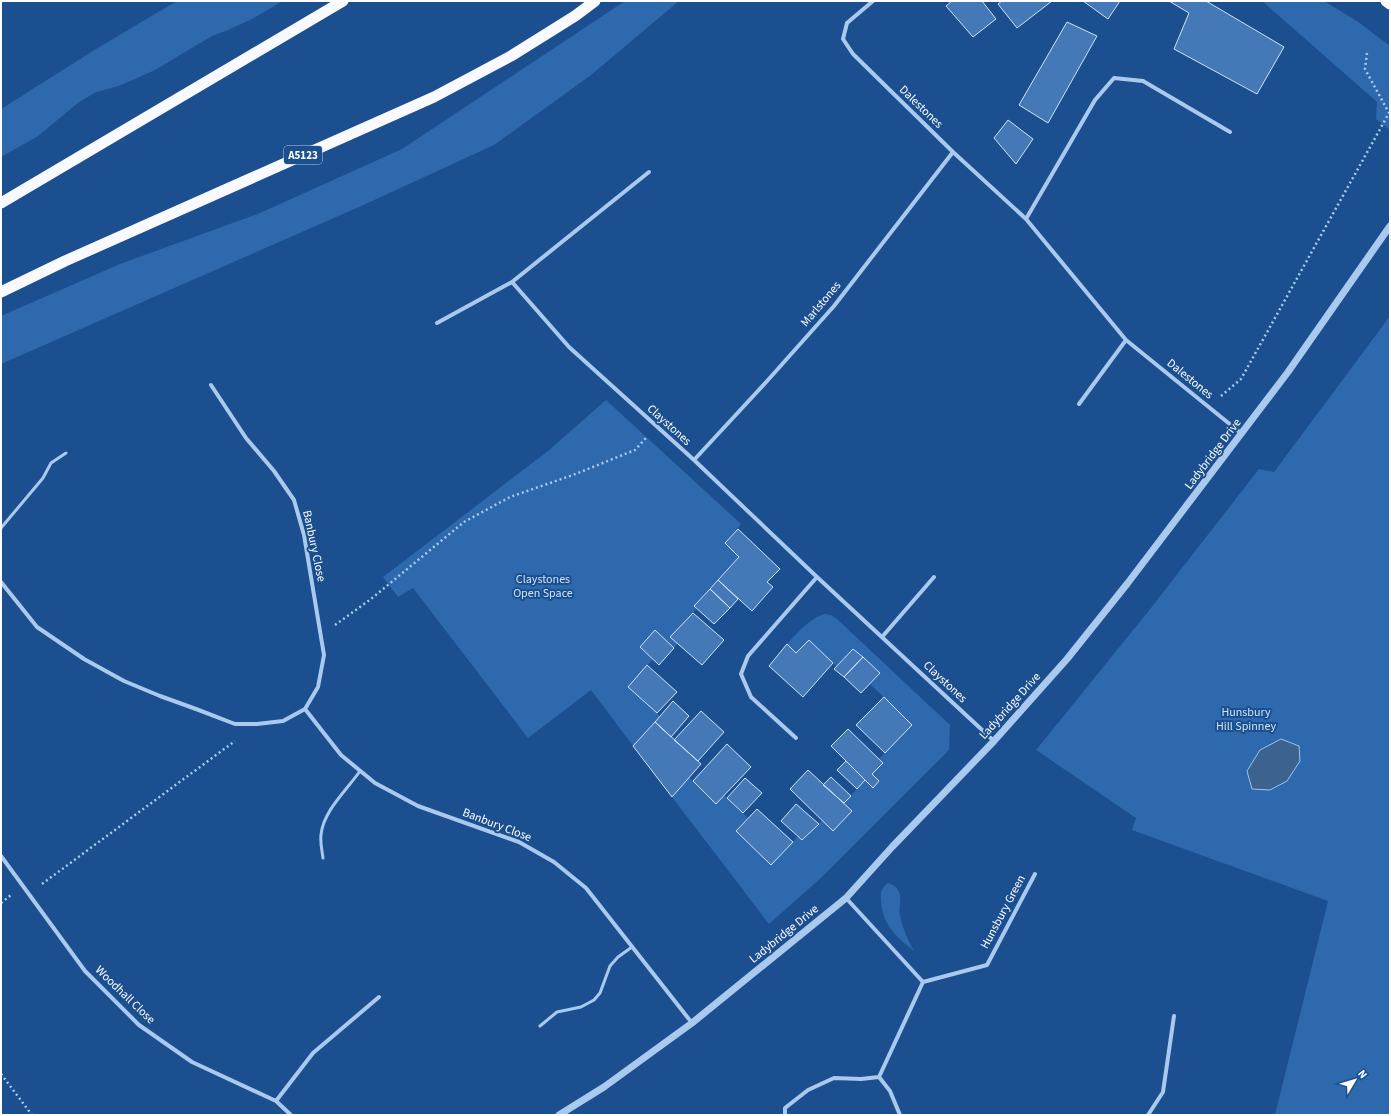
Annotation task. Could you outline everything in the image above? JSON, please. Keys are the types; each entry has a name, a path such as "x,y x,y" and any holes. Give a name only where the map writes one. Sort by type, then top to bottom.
{"highway":[{"path":"1,203 343,1"},
{"name":"A5123","path":"1,292 72,258 434,97 511,56 575,16 595,1"},
{"path":"1386,1 1390,4"}],"street":[{"name":"Dalestones","path":"873,1 848,23 843,39 852,54 953,152 1026,219 1126,340 1242,434"},
{"path":"1026,219 1095,100 1114,78 1143,82 1230,132"},
{"name":"Marlstones","path":"694,460 834,306 953,152"},
{"path":"437,323 512,282 649,172"},
{"name":"Ladybridge Drive","path":"559,1115 604,1087 692,1023 846,898 892,847 994,741 1071,654 1127,584 1288,372 1390,226"},
{"name":"Claystones","path":"512,282 569,347 694,460 882,638 994,741"},
{"path":"1079,404 1126,340"},
{"name":"Banbury Close","path":"211,385 246,438 274,471 294,500 304,535 324,655 318,687 305,709 341,755 375,783 418,806 519,842 554,862 586,888 692,1023"},
{"path":"882,638 934,576"},
{"path":"796,738 751,697 741,674 748,656 817,577"},
{"path":"1,582 36,627 84,660 124,681 235,724 258,724 283,721 305,709"},
{"name":"Woodhall Close","path":"1,856 86,971 139,1025 192,1062 276,1101 291,1115"},
{"name":"Hunsbury Green","path":"923,982 986,965 1035,874"},
{"path":"846,898 923,982 878,1077"},
{"path":"276,1101 313,1053 379,997"},
{"path":"1148,1115 1163,1092 1174,1016"},
{"path":"785,1115 785,1108 802,1094 834,1078 862,1079 878,1077"},
{"path":"878,1077 890,1091 900,1115"}],"lane":[{"path":"1,528 43,478 51,463 66,453"},
{"path":"323,858 321,835 325,821 331,808 360,771"},
{"path":"540,1026 557,1012 581,1007 594,1000 600,993 610,966 618,957 632,947"}],"path":[{"path":"1208,407 1242,379 1389,113 1365,69 1367,53"},
{"path":"320,632 339,623 371,599 464,522 510,497 573,475 635,450 656,426"},
{"path":"28,894 258,724"},
{"path":"1,1074 32,1115"}],"green space":[{"path":"177,1 283,1 252,19 212,36 155,70 119,86 96,92 78,103 38,136 1,157 1,109 96,49"},
{"path":"625,1 679,1 591,75 494,145 359,207 1,364 1,316 120,264 260,213 402,149"},
{"path":"1262,1 1324,1 1357,21 1390,46 1390,130 1376,119 1377,102"},
{"name":"Hunsbury Hill Spinney","path":"1390,316 1390,1115 1275,1115 1328,901 1132,830 1136,818 1036,750 1147,613 1259,469 1274,472"},
{"name":"Claystones Open Space","path":"606,400 741,524 725,543 739,557 694,606 697,608 671,637 678,643 674,648 655,630 640,647 653,659 628,687 660,716 633,746 591,690 528,738 413,588 398,597 383,577 548,451"},
{"path":"824,614 831,615 837,619 950,725 949,750 822,877 769,924 672,797 689,777 716,804 724,795 748,818 736,831 771,865 798,836 803,840 822,820 844,803 865,780 873,787 879,781 872,774 883,763 879,759 912,725 870,684 880,673 854,649 837,667 809,640 796,653 787,644 808,623"},
{"path":"888,883 895,886 899,893 901,920 914,951 891,929 884,915 881,895 883,888"}],"shaded area":[{"path":"1281,739 1299,746 1300,761 1287,781 1270,790 1252,789 1247,771 1260,750"}],"building":[{"path":"952,1 982,1 996,19 973,37 946,6"},
{"path":"1002,1 1052,1 1017,28 998,4"},
{"path":"1083,1 1120,1 1108,19"},
{"path":"1169,1 1206,1 1284,47 1257,94 1174,49 1189,13"},
{"path":"1067,22 1097,36 1048,123 1019,105"},
{"path":"1008,120 1033,139 1016,164 994,138"},
{"path":"738,529 780,569 767,582 773,587 752,611 718,580 739,557 725,543"},
{"path":"718,580 738,599 730,608 710,589"},
{"path":"710,589 730,608 714,624 694,606"},
{"path":"693,613 724,640 702,665 670,637"},
{"path":"655,630 674,648 659,665 640,647"},
{"path":"809,640 833,663 803,697 769,666 787,644 796,653"},
{"path":"853,649 863,657 844,677 834,669"},
{"path":"863,657 880,673 861,693 844,677"},
{"path":"647,665 677,692 657,713 628,687"},
{"path":"884,697 912,725 885,753 856,725"},
{"path":"673,701 689,716 671,737 655,722"},
{"path":"701,711 724,732 698,761 674,740"},
{"path":"655,722 701,764 672,797 633,746"},
{"path":"848,729 883,763 872,774 879,781 873,788 831,746"},
{"path":"727,744 751,767 716,804 693,781"},
{"path":"846,761 865,780 857,789 837,770"},
{"path":"808,770 852,811 833,831 790,789"},
{"path":"831,777 851,796 844,803 823,785"},
{"path":"745,778 762,793 743,813 727,798"},
{"path":"796,804 819,824 802,840 781,821"},
{"path":"757,809 793,842 771,865 736,831"}]}
